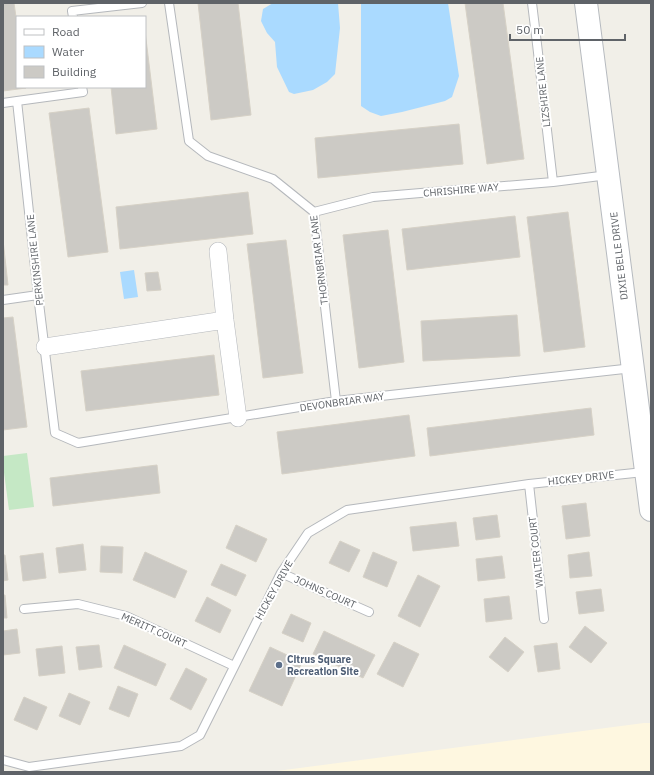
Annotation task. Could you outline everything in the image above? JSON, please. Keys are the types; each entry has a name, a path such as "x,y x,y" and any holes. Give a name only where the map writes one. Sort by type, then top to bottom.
{"street":[{"name":"DIXIE BELLE DRIVE","path":"586,3 651,510"},
{"path":"218,251 225,320 238,418"},
{"path":"45,347 225,320"}],"lane":[{"path":"73,16 72,11 142,3"},
{"name":"THORNBRIAR LANE","path":"169,3 189,141 208,156 273,179 314,212 336,401"},
{"name":"LIZSHIRE LANE","path":"532,3 553,182"},
{"path":"3,103 83,92 82,88"},
{"name":"PERKINSHIRE LANE","path":"17,101 55,434"},
{"name":"CHRISHIRE WAY","path":"314,212 373,197 553,182 609,175"},
{"path":"3,300 38,295"},
{"name":"DEVONBRIAR WAY","path":"55,434 78,443 336,401 633,368"},
{"name":"HICKEY DRIVE","path":"3,760 29,767 181,746 200,735 281,573 308,533 346,510 528,484 646,471"},
{"name":"WALTER COURT","path":"528,484 544,619"},
{"name":"JOHNS COURT","path":"281,573 369,612"},
{"name":"MERITT COURT","path":"24,609 78,604 126,616 234,666"}],"shaded area":[{"path":"651,723 651,772 269,772"}],"green space":[{"path":"27,453 34,507 9,510 3,456"}],"water":[{"path":"273,3 338,3 340,28 335,74 327,82 313,90 294,94 289,92 277,67 275,42 267,33 261,21 263,9"},
{"path":"361,3 448,3 459,76 452,97 445,101 381,116 370,112 361,106"},
{"path":"134,270 138,297 124,299 120,272"}],"building":[{"path":"3,3 14,3 16,17 16,88 26,88 3,91"},
{"path":"198,3 238,3 251,115 211,120"},
{"path":"465,3 503,3 524,159 487,164"},
{"path":"146,39 157,129 116,134 111,88 146,88"},
{"path":"89,108 108,252 68,257 49,113"},
{"path":"459,124 463,164 318,178 315,138"},
{"path":"248,192 253,234 120,249 116,207"},
{"path":"568,212 585,347 544,352 527,217"},
{"path":"515,216 520,257 407,270 402,229"},
{"path":"388,230 404,362 359,368 343,235"},
{"path":"3,240 8,285 3,285"},
{"path":"286,240 303,373 263,378 247,244"},
{"path":"158,272 161,290 147,291 145,273"},
{"path":"517,315 520,356 423,361 421,321"},
{"path":"13,317 27,427 3,430 3,318"},
{"path":"214,355 219,395 86,411 81,371"},
{"path":"591,408 594,435 430,456 427,428"},
{"path":"409,415 415,456 282,474 277,432"},
{"path":"157,465 160,493 53,506 50,478"},
{"path":"586,503 590,536 566,539 562,506"},
{"path":"497,515 500,537 476,540 473,518"},
{"path":"456,522 459,546 413,551 410,527"},
{"path":"236,525 267,539 256,562 226,548"},
{"path":"340,541 360,550 349,572 329,563"},
{"path":"83,544 86,570 59,573 56,548"},
{"path":"101,546 123,547 122,573 100,572"},
{"path":"145,552 187,571 175,598 133,580"},
{"path":"373,552 397,562 387,587 363,577"},
{"path":"589,552 592,576 570,578 568,555"},
{"path":"43,553 46,578 23,581 20,556"},
{"path":"3,555 5,555 8,580 3,581"},
{"path":"502,556 505,578 478,581 476,559"},
{"path":"221,564 246,575 236,596 211,585"},
{"path":"418,575 440,586 420,627 398,616"},
{"path":"601,589 604,611 579,614 576,592"},
{"path":"3,595 5,595 7,618 3,618"},
{"path":"509,596 512,619 486,622 484,599"},
{"path":"207,597 231,610 220,633 195,621"},
{"path":"291,614 311,623 303,642 282,633"},
{"path":"585,626 607,643 591,663 569,647"},
{"path":"17,629 20,653 3,655 3,631"},
{"path":"324,631 375,655 363,678 313,654"},
{"path":"505,637 524,652 508,672 489,657"},
{"path":"394,642 419,654 403,687 377,674"},
{"path":"557,643 560,669 538,672 534,646"},
{"path":"99,645 102,667 79,670 76,647"},
{"path":"124,645 166,664 156,686 114,668"},
{"path":"62,646 65,673 39,676 36,649"},
{"path":"270,647 302,662 282,706 249,691"},
{"path":"186,668 207,679 191,710 170,699"},
{"path":"118,686 138,694 129,717 109,709"},
{"path":"69,693 90,702 80,725 59,716"},
{"path":"24,697 47,707 37,730 14,720"}],"place":[{"name":"Citrus Square Recreation Site","path":"279,665"}]}
